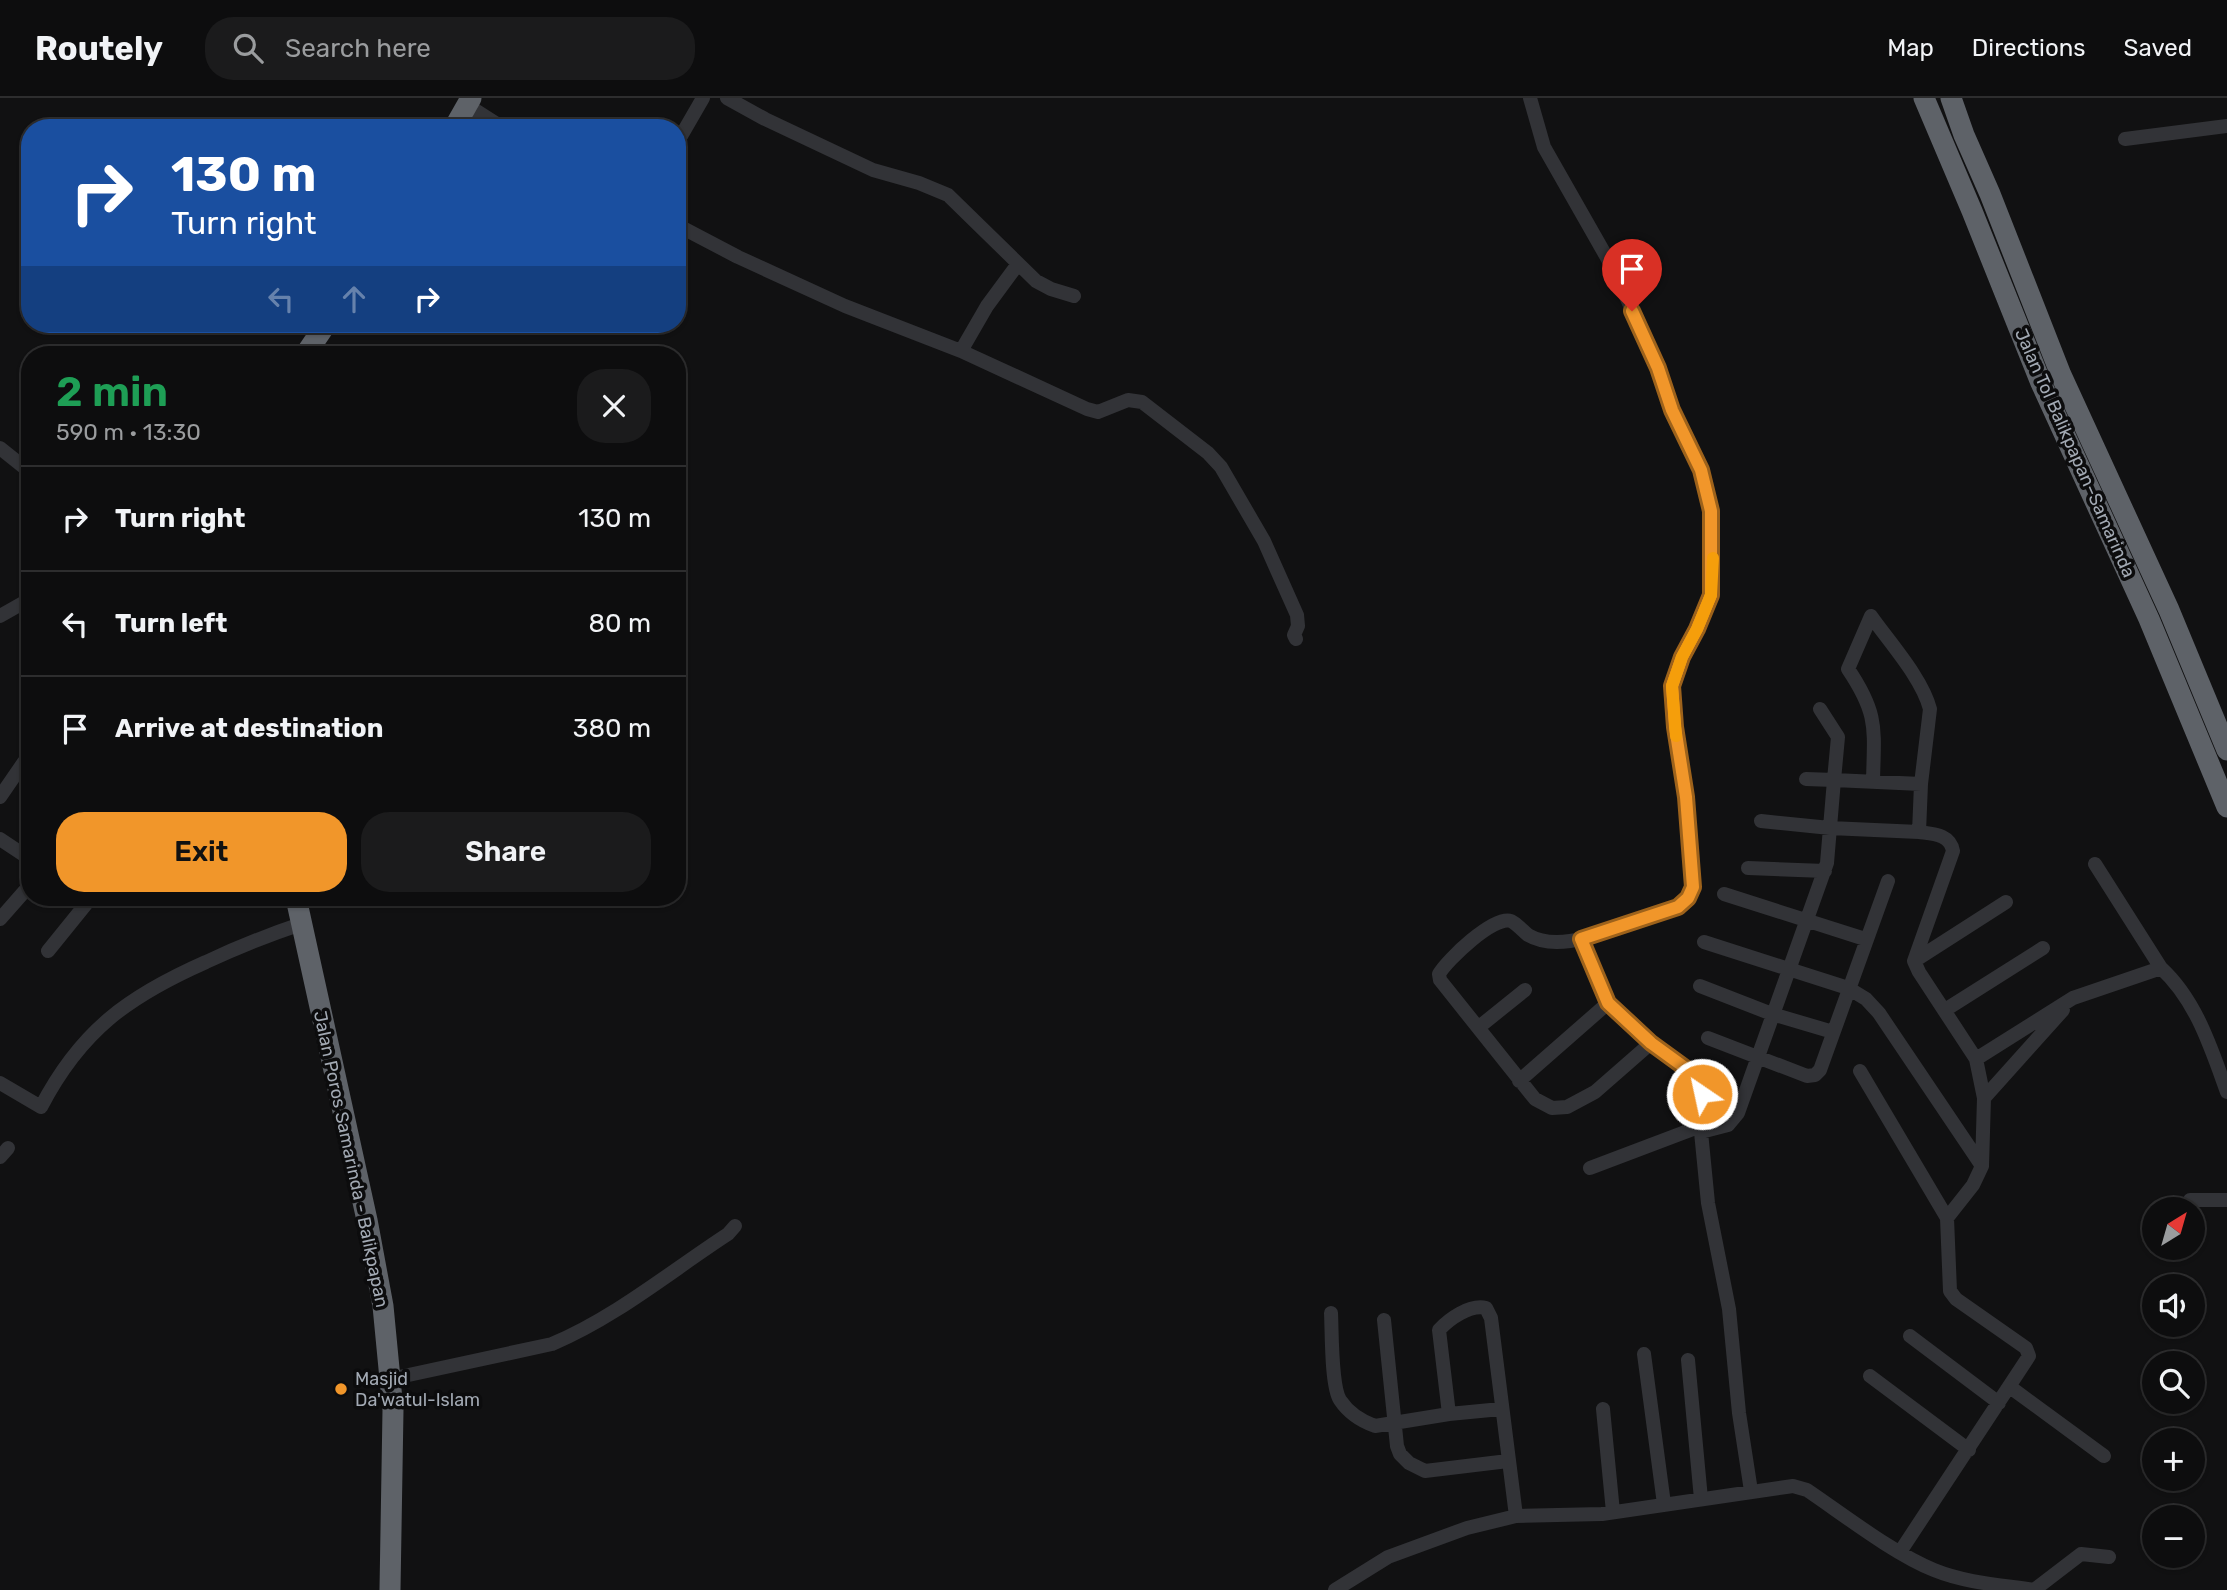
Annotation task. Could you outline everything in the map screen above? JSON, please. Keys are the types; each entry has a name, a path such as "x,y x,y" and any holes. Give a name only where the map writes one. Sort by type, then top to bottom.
{"highway":[{"name":"Jalan Tol Balikpapan–Samarinda","path":"1924,98 2041,383 2149,619 2227,807"},
{"name":"Jalan Tol Balikpapan–Samarinda","path":"1951,98 2062,375 2169,610 2227,750"},
{"path":"459,119 469,102"},
{"name":"Jalan Poros Samarinda - Balikpapan","path":"297,906 374,1252 383,1306 390,1379 393,1456 390,1590"}],"street":[{"path":"686,128 704,98"},
{"path":"727,98 873,170 919,183 948,195 1036,281 1074,296"},
{"path":"1530,98 1544,147 1614,270 1658,368 1672,410 1701,470 1711,511 1711,595 1682,657 1672,686 1675,727 1686,797 1693,887 1688,898 1678,907 1581,939 1544,941 1530,937 1512,922 1506,921 1486,929 1447,962 1439,974 1440,980 1535,1099 1552,1108 1567,1107 1595,1092 1651,1043"},
{"path":"469,102 491,119"},
{"path":"2125,139 2227,126"},
{"path":"686,230 738,257 845,306 961,351 1093,411 1105,411 1128,400 1142,402 1196,443 1221,467 1264,541 1297,615 1298,625 1294,635 1296,639"},
{"path":"961,351 969,333 1018,264"},
{"path":"0,448 21,465"},
{"path":"0,617 21,604"},
{"path":"1873,782 1872,716 1863,691 1848,669 1871,616 1918,683 1930,709 1921,784 1919,832"},
{"path":"1590,1168 1701,1129 1732,1122 1738,1112 1830,852 1838,737 1821,709"},
{"path":"0,797 21,766"},
{"path":"1806,779 1921,784"},
{"path":"1761,821 1830,828 1919,832 1948,839 1952,844 1953,851 1914,961 1976,1059 1984,1098 1982,1166 1973,1185 1947,1218"},
{"path":"0,839 21,850"},
{"path":"2095,864 2161,968 2187,998 2202,1025 2227,1092"},
{"path":"1748,867 1825,871"},
{"path":"1708,1038 1811,1077 1819,1070 1888,881"},
{"path":"1724,894 1865,939"},
{"path":"0,919 21,895"},
{"path":"1914,961 2006,902"},
{"path":"48,951 84,906"},
{"path":"0,1083 41,1107 68,1063 95,1031 125,1004 173,976 250,942 301,925"},
{"path":"1581,939 1608,1003 1651,1043 1695,1075 1700,1084 1708,1203 1729,1309 1739,1413 1751,1491"},
{"path":"1704,942 1848,988 1866,999 1879,1013 1982,1166"},
{"path":"1945,1010 2043,948"},
{"path":"1976,1059 2073,998 2161,968"},
{"path":"1700,986 1772,1014 1833,1032"},
{"path":"1479,1027 1525,990"},
{"path":"1984,1098 2073,998"},
{"path":"1520,1081 1608,1003"},
{"path":"1860,1071 1947,1218 1952,1295 2028,1352 2028,1360 1900,1552"},
{"path":"2205,1200 2227,1200"},
{"path":"390,1379 552,1343 573,1335 601,1320 728,1234 735,1226"},
{"path":"1449,1414 1439,1331 1458,1315 1480,1306 1486,1308 1491,1318 1516,1517"},
{"path":"1331,1313 1336,1391 1339,1399 1357,1417 1375,1426 1501,1409"},
{"path":"1384,1320 1400,1454 1415,1467 1425,1471 1508,1461"},
{"path":"1910,1336 1999,1403"},
{"path":"1644,1354 1664,1504"},
{"path":"1688,1360 1700,1499"},
{"path":"1870,1376 1969,1450"},
{"path":"2010,1387 2104,1456"},
{"path":"1603,1409 1613,1512"},
{"path":"1335,1590 1388,1558 1467,1528 1516,1517 1613,1512 1793,1486 1807,1490 1932,1570 1979,1586 2035,1590 2081,1555 2109,1557"}],"slow traffic":[{"path":"1676,736 1672,686 1682,657 1711,595 1713,558"}],"place":[{"name":"Masjid Da'watul-Islam","path":"341,1389"}],"route":[{"path":"1632,311 1658,368 1672,410 1701,470 1711,511 1711,595 1682,657 1672,686 1675,727 1686,797 1693,887 1688,898 1678,907 1581,939 1608,1003 1651,1043 1695,1075 1702,1094"}]}
